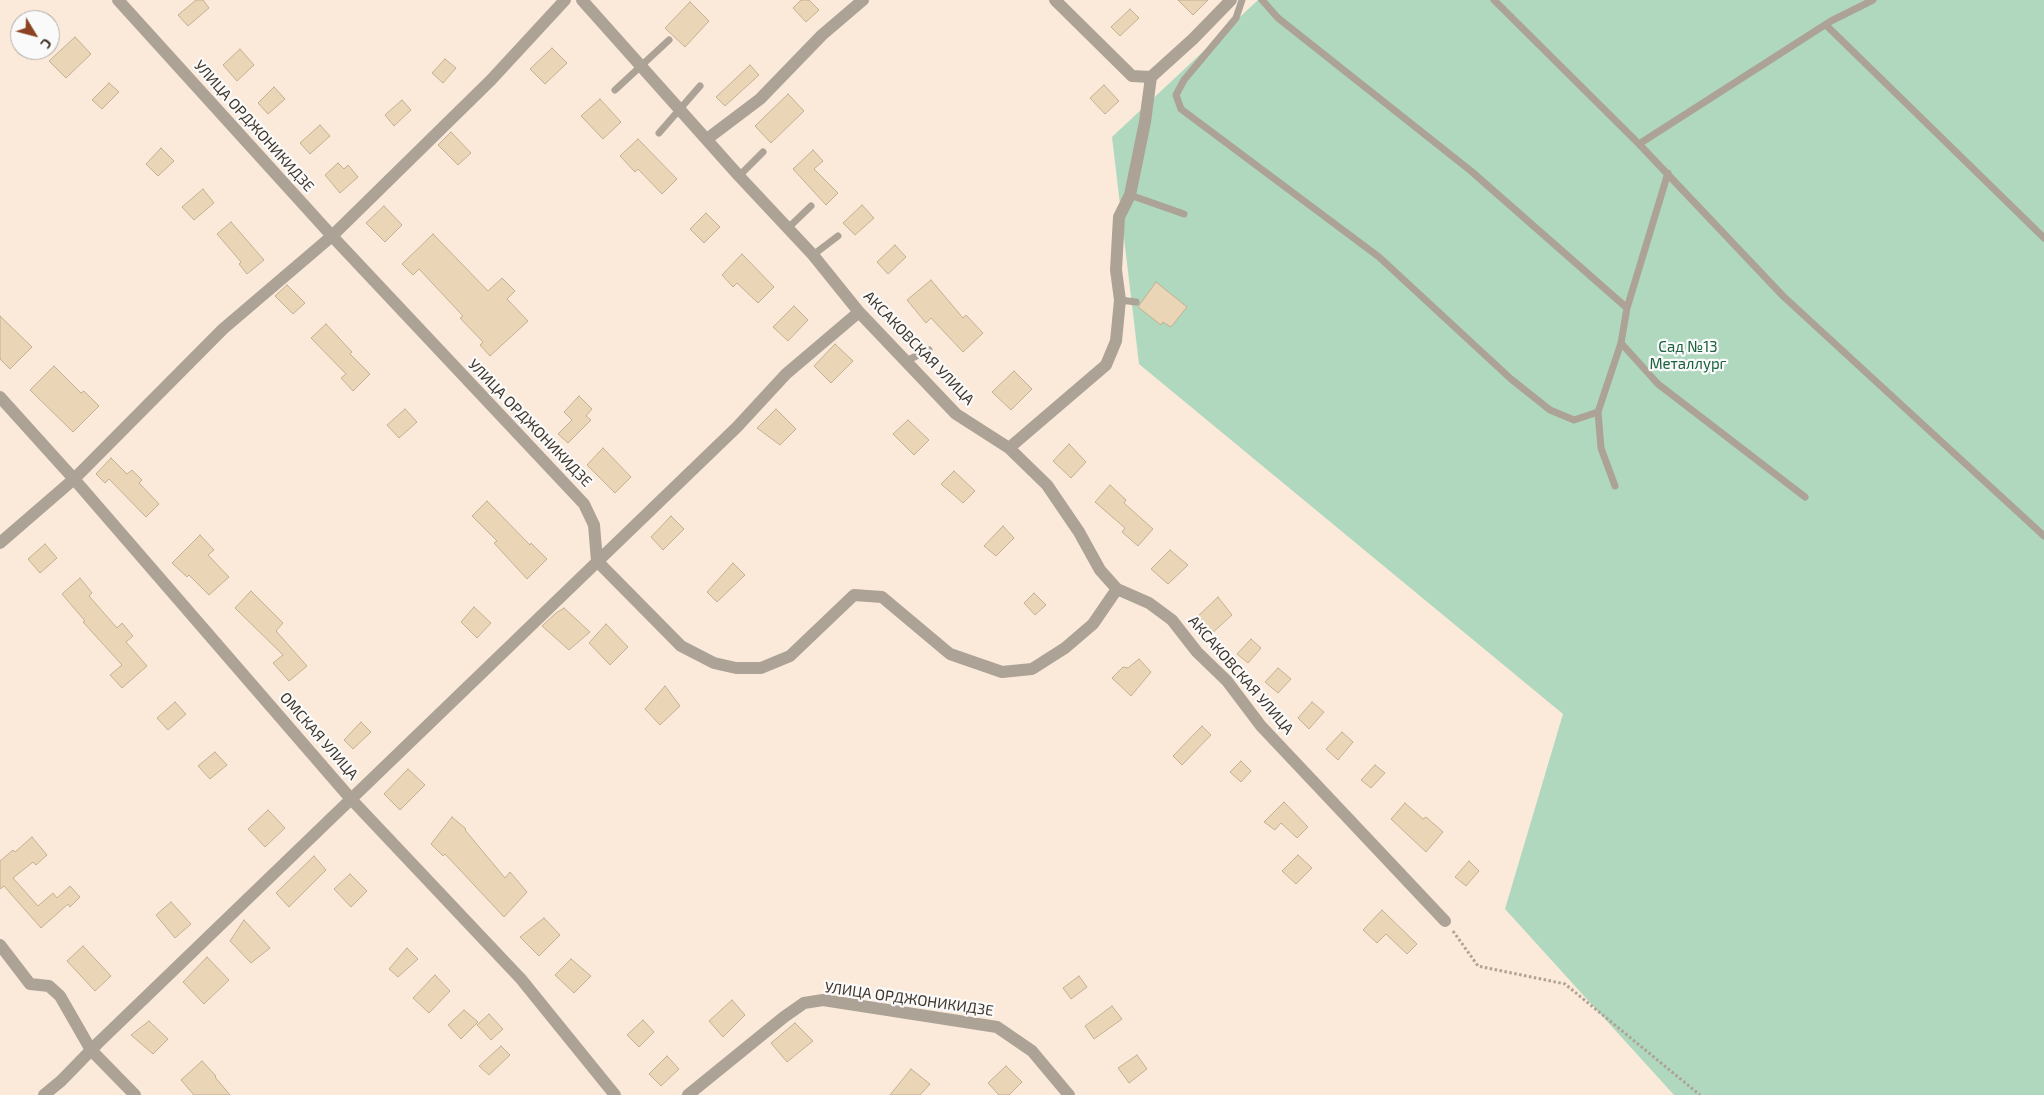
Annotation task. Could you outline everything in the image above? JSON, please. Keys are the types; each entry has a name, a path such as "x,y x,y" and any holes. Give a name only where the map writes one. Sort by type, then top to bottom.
{"street":[{"name":"УЛИЦА ОРДЖОНИКИДЗЕ","path":"118,0 332,236 584,504 594,525 597,561"},
{"path":"0,543 74,479 223,330 332,236 491,80 565,0"},
{"name":"АКСАКОВСКАЯ УЛИЦА","path":"582,0 739,176 814,255 859,312 956,414 1009,448 1047,485 1079,532 1100,570 1117,590 1149,603 1172,620 1198,652 1227,681 1261,726 1445,921"},
{"path":"707,139 760,99 822,35 863,0"},
{"path":"1055,0 1132,76 1152,77"},
{"path":"1009,448 1106,365 1116,340 1120,300 1116,270 1119,217 1130,195 1152,77 1231,0"},
{"path":"44,1095 61,1081 351,798 737,427 786,374 859,312"},
{"name":"ОМСКАЯ УЛИЦА","path":"0,397 74,479 351,798 521,979 615,1095"},
{"path":"597,561 681,646 714,663 736,668 761,668 790,656 854,595 882,597 950,654 1002,672 1032,669 1064,648 1093,624 1117,590"},
{"path":"0,946 30,984 49,986 60,996 91,1050 135,1095"},
{"name":"УЛИЦА ОРДЖОНИКИДЗЕ","path":"688,1095 784,1017 804,1003 823,1000 997,1027 1032,1051 1069,1095"},
{"path":"58,1095 61,1081"}],"lane":[{"path":"1242,0 1236,18 1184,80 1176,95 1181,109 1379,257 1511,380 1550,410 1574,420 1598,412"},
{"path":"1262,0 1278,18 1471,172 1626,308"},
{"path":"1494,0 1668,173 1783,296 2044,536"},
{"path":"1639,144 1826,24 1873,0"},
{"path":"1826,24 2044,238"},
{"path":"615,90 669,40"},
{"path":"659,133 700,86"},
{"path":"739,176 763,152"},
{"path":"1615,486 1600,448 1598,412 1621,343 1626,308 1668,173"},
{"path":"1130,195 1184,214"},
{"path":"788,228 811,206"},
{"path":"814,255 838,236"},
{"path":"1120,300 1136,302"},
{"path":"1621,343 1658,384 1805,497"},
{"path":"906,361 929,350"}],"path":[{"path":"1445,921 1478,966 1565,984 1700,1095"}],"green space":[{"name":"Сад №13 Металлург","path":"1258,0 2044,0 2044,1095 1674,1095 1505,909 1563,714 1139,364 1112,137"}],"building":[{"path":"196,0 203,0 209,8 188,26 178,15"},
{"path":"801,0 809,0 819,10 806,22 793,8"},
{"path":"1178,0 1208,0 1193,15"},
{"path":"690,2 709,21 685,47 665,28"},
{"path":"1130,9 1139,18 1120,36 1111,27"},
{"path":"75,37 91,54 66,78 49,61 60,60 60,51"},
{"path":"552,48 567,63 545,84 530,69"},
{"path":"240,49 254,65 237,81 223,65"},
{"path":"445,59 456,68 443,83 432,73"},
{"path":"750,65 759,75 725,106 716,97"},
{"path":"109,83 119,92 102,109 92,100"},
{"path":"1104,85 1119,101 1105,114 1090,98"},
{"path":"274,87 285,99 268,114 258,103"},
{"path":"788,94 804,111 771,143 755,126"},
{"path":"600,99 621,122 603,139 581,116"},
{"path":"402,100 411,110 394,126 385,115"},
{"path":"320,125 330,136 310,154 300,143"},
{"path":"451,132 471,153 458,165 438,145"},
{"path":"638,139 677,179 662,194 638,169 635,172 620,156"},
{"path":"161,148 174,161 158,176 146,164"},
{"path":"813,150 823,161 814,169 838,193 826,205 793,169"},
{"path":"338,163 344,169 348,165 358,177 340,193 325,175"},
{"path":"203,189 214,203 194,220 182,207"},
{"path":"862,205 874,218 855,235 843,223"},
{"path":"384,206 402,225 385,242 366,223"},
{"path":"706,213 720,227 704,243 690,229"},
{"path":"231,222 264,260 247,274 239,264 241,262 217,234"},
{"path":"433,234 488,291 502,278 515,291 507,299 528,321 490,356 480,345 483,342 460,318 463,316 419,269 413,275 402,264"},
{"path":"895,245 906,257 888,274 877,262"},
{"path":"742,254 774,287 758,303 737,283 733,287 722,275"},
{"path":"931,280 963,318 966,315 983,333 963,352 931,318 926,323 907,300"},
{"path":"1156,282 1187,307 1171,327 1163,322 1161,325 1138,307"},
{"path":"287,285 305,303 293,314 275,296"},
{"path":"794,306 808,320 788,341 773,327"},
{"path":"0,316 32,347 10,369 0,359"},
{"path":"326,324 352,352 350,354 370,374 353,391 341,378 346,374 311,338"},
{"path":"835,344 853,361 831,383 814,366"},
{"path":"54,366 81,393 84,391 99,406 73,432 30,390"},
{"path":"1014,371 1032,389 1011,410 992,392"},
{"path":"579,396 592,409 586,416 591,420 568,443 558,434 572,420 564,412"},
{"path":"405,409 417,422 399,438 387,425"},
{"path":"776,409 796,429 780,445 757,428"},
{"path":"908,420 929,440 914,455 893,434"},
{"path":"1069,444 1086,462 1071,478 1053,461"},
{"path":"603,448 631,477 615,493 587,465"},
{"path":"111,458 127,474 132,470 142,480 139,483 159,504 146,517 109,479 105,483 96,474"},
{"path":"954,471 975,491 963,503 941,484"},
{"path":"1110,485 1126,500 1124,503 1153,529 1138,546 1122,532 1125,528 1095,502"},
{"path":"487,501 530,545 531,543 547,559 527,579 494,543 497,541 472,516"},
{"path":"671,516 684,529 663,550 651,537"},
{"path":"1003,526 1014,538 996,556 984,546"},
{"path":"200,535 214,550 208,555 229,577 209,595 189,575 187,577 172,563"},
{"path":"45,544 57,558 40,573 28,559"},
{"path":"1170,550 1188,565 1168,584 1151,569"},
{"path":"733,563 745,575 717,602 707,592"},
{"path":"80,578 92,593 89,596 117,628 122,623 133,636 126,642 147,666 122,688 110,675 122,665 83,622 85,621 62,594"},
{"path":"251,591 283,623 276,631 307,666 289,681 273,663 283,655 235,608"},
{"path":"1034,593 1046,605 1035,615 1024,603"},
{"path":"1218,597 1232,615 1210,635 1194,620"},
{"path":"474,607 491,623 477,638 461,622"},
{"path":"564,608 590,632 569,650 542,626"},
{"path":"606,624 628,647 610,665 589,643"},
{"path":"1251,639 1261,648 1248,663 1237,654"},
{"path":"1139,659 1151,672 1131,696 1112,678 1123,667 1128,668"},
{"path":"1278,668 1291,679 1278,693 1265,682"},
{"path":"665,686 680,706 660,725 645,709"},
{"path":"175,702 186,714 168,730 157,718"},
{"path":"1312,702 1324,712 1309,729 1298,718"},
{"path":"361,722 371,732 353,749 344,740"},
{"path":"1202,726 1211,735 1182,765 1173,756"},
{"path":"1342,732 1353,742 1338,760 1326,749"},
{"path":"215,752 227,765 210,779 198,766"},
{"path":"1241,761 1251,771 1241,782 1230,772"},
{"path":"1375,765 1385,773 1371,788 1361,780"},
{"path":"408,769 425,785 400,810 384,794"},
{"path":"1284,802 1308,827 1297,838 1281,823 1275,830 1264,822"},
{"path":"1405,803 1423,819 1426,817 1443,832 1426,852 1391,819"},
{"path":"268,810 285,828 265,847 248,829"},
{"path":"452,817 466,829 505,878 510,872 527,892 504,917 445,854 443,856 431,844"},
{"path":"32,837 47,855 36,865 33,862 13,878 38,906 53,893 57,898 70,886 80,897 70,907 68,904 41,928 4,886 0,889 0,861 13,850 15,852"},
{"path":"1298,855 1312,868 1296,884 1282,871"},
{"path":"314,856 326,870 289,907 276,893"},
{"path":"1469,861 1479,871 1466,886 1455,877"},
{"path":"350,874 367,891 351,907 334,889"},
{"path":"171,902 191,924 175,938 156,915"},
{"path":"1382,910 1417,944 1407,954 1386,934 1377,943 1363,930"},
{"path":"544,918 560,935 539,956 520,937"},
{"path":"244,920 270,948 251,963 230,941"},
{"path":"83,946 111,976 95,991 67,961"},
{"path":"407,948 418,959 398,977 389,969"},
{"path":"207,957 229,980 204,1004 183,982"},
{"path":"571,959 591,976 574,993 555,975"},
{"path":"435,975 450,991 429,1013 413,998"},
{"path":"1079,976 1087,987 1071,999 1063,988"},
{"path":"732,1000 745,1015 723,1037 709,1021"},
{"path":"1112,1006 1122,1019 1094,1039 1085,1026"},
{"path":"464,1010 478,1022 461,1039 448,1025"},
{"path":"489,1014 503,1029 491,1040 477,1025"},
{"path":"643,1020 654,1032 639,1047 627,1035"},
{"path":"149,1021 168,1039 153,1054 131,1035"},
{"path":"795,1023 813,1041 787,1062 771,1043"},
{"path":"501,1046 510,1055 489,1075 479,1066"},
{"path":"1137,1055 1147,1069 1129,1083 1118,1068"},
{"path":"667,1056 679,1069 661,1086 649,1074"},
{"path":"202,1061 230,1095 194,1095 181,1080"},
{"path":"1006,1066 1022,1082 1009,1095 999,1095 988,1083"},
{"path":"911,1069 930,1084 920,1095 890,1095"}]}
